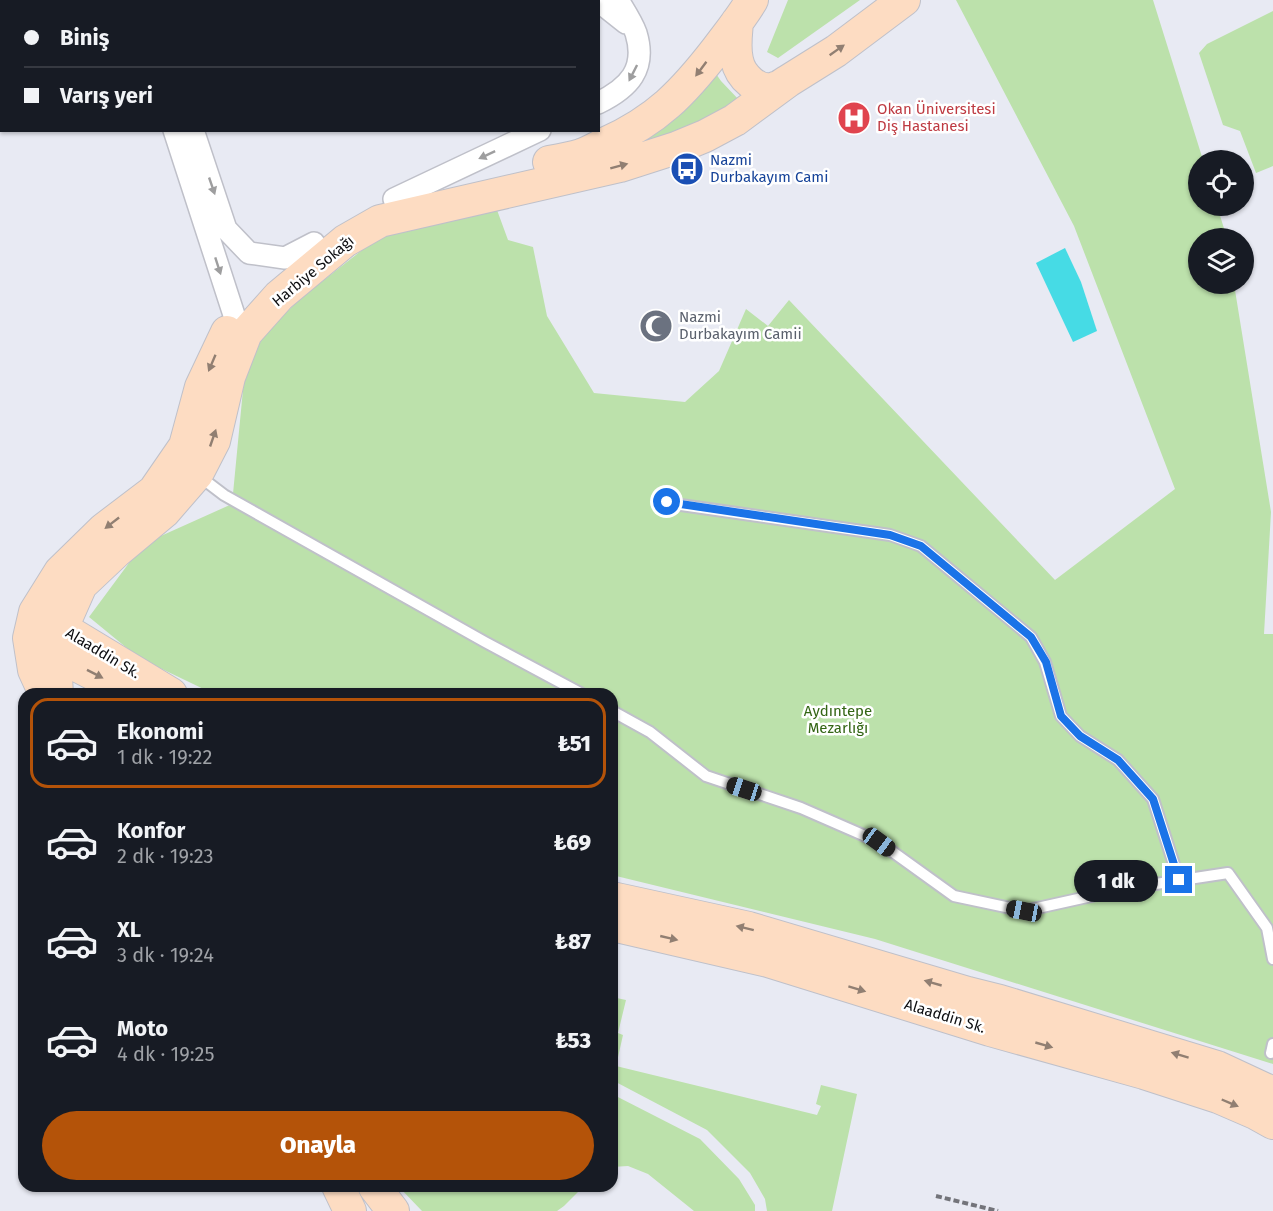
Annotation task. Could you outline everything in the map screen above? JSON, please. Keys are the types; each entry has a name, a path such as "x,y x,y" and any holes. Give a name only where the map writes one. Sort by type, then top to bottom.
{"street":[{"path":"600,102 625,87 636,72 640,52 635,31 618,0"},
{"path":"600,2 635,31"},
{"name":"Harbiye Sokağı","path":"56,688 55,662 62,628 81,585 164,512 197,474 214,441 230,377 246,333 279,296 345,241 380,221 620,166 705,136 735,120 788,81 836,51 897,3"},
{"path":"744,11 737,61 741,71 749,81 759,87 773,89 788,81"},
{"name":"Harbiye Sokağı","path":"394,199 583,154 625,135 644,124 677,97 744,11"},
{"path":"175,132 235,318"},
{"path":"194,132 226,229 249,253 285,258 314,243"},
{"name":"Harbiye Sokağı","path":"42,688 34,670 29,638 35,612 60,572 104,529 153,491 185,446 201,387 222,338 258,290 314,243 345,223 536,132"},
{"name":"Alaaddin Sk.","path":"31,629 62,628 161,688"},
{"name":"Alaaddin Sk.","path":"55,662 72,663 120,688"},
{"name":"Alaaddin Sk.","path":"618,899 749,928 974,1015 1218,1097 1273,1123"},
{"name":"Alaaddin Sk.","path":"618,926 768,961 974,1015 1000,1001 1217,1067 1273,1093"},
{"path":"341,1192 350,1211"},
{"path":"379,1192 393,1211"}],"lane":[{"path":"197,474 224,495 484,642 571,688"},
{"path":"667,502 890,535 921,546 1031,637 1046,662 1061,716 1080,736 1118,760 1153,799 1179,880"},
{"path":"618,714 650,732 706,776 801,808 879,842 954,896 1024,911 1123,889 1228,873 1267,928 1273,959"}],"path":[{"path":"936,1196 998,1211"}],"green space":[{"path":"788,0 860,0 778,58 767,52"},
{"name":"Aydıntepe Mezarlığı","path":"956,0 1153,0 1200,150 1188,150 1188,216 1220,216 1224,228 1188,228 1188,294 1236,294 1271,512 1264,634 1273,634 1273,1064 875,939 618,876 618,688 202,688 139,658 89,617 143,544 232,504 245,369 266,332 301,298 380,236 497,210 508,240 533,247 547,316 594,393 685,402 719,371 746,309 768,326 789,300 1055,580 1175,489 1074,226"},
{"path":"1273,11 1273,166 1256,173 1254,150 1247,150 1240,131 1223,125 1199,53 1207,44"},
{"path":"714,71 740,101 680,133 618,149"},
{"path":"618,998 626,1000 618,1033"},
{"path":"618,1033 623,1035 618,1057"},
{"path":"618,1066 817,1115 821,1106 816,1104 821,1085 857,1094 832,1211 767,1211 765,1199 750,1173 707,1130 618,1083"},
{"path":"618,1097 700,1139 739,1179 755,1205 755,1211 694,1211 648,1174 628,1166 618,1167"},
{"path":"404,1192 578,1192 557,1211 422,1211"}],"water":[{"path":"1065,248 1081,282 1097,331 1073,342 1036,263"}],"place":[{"name":"Okan Üniversitesi Diş Hastanesi","path":"854,118"},
{"name":"Nazmi Durbakayım Cami","path":"687,169"},
{"name":"Nazmi Durbakayım Camii","path":"656,326"}],"route":[{"path":"667,502 890,535 921,546 1031,637 1046,662 1061,716 1080,736 1118,760 1153,799 1179,880"}]}
